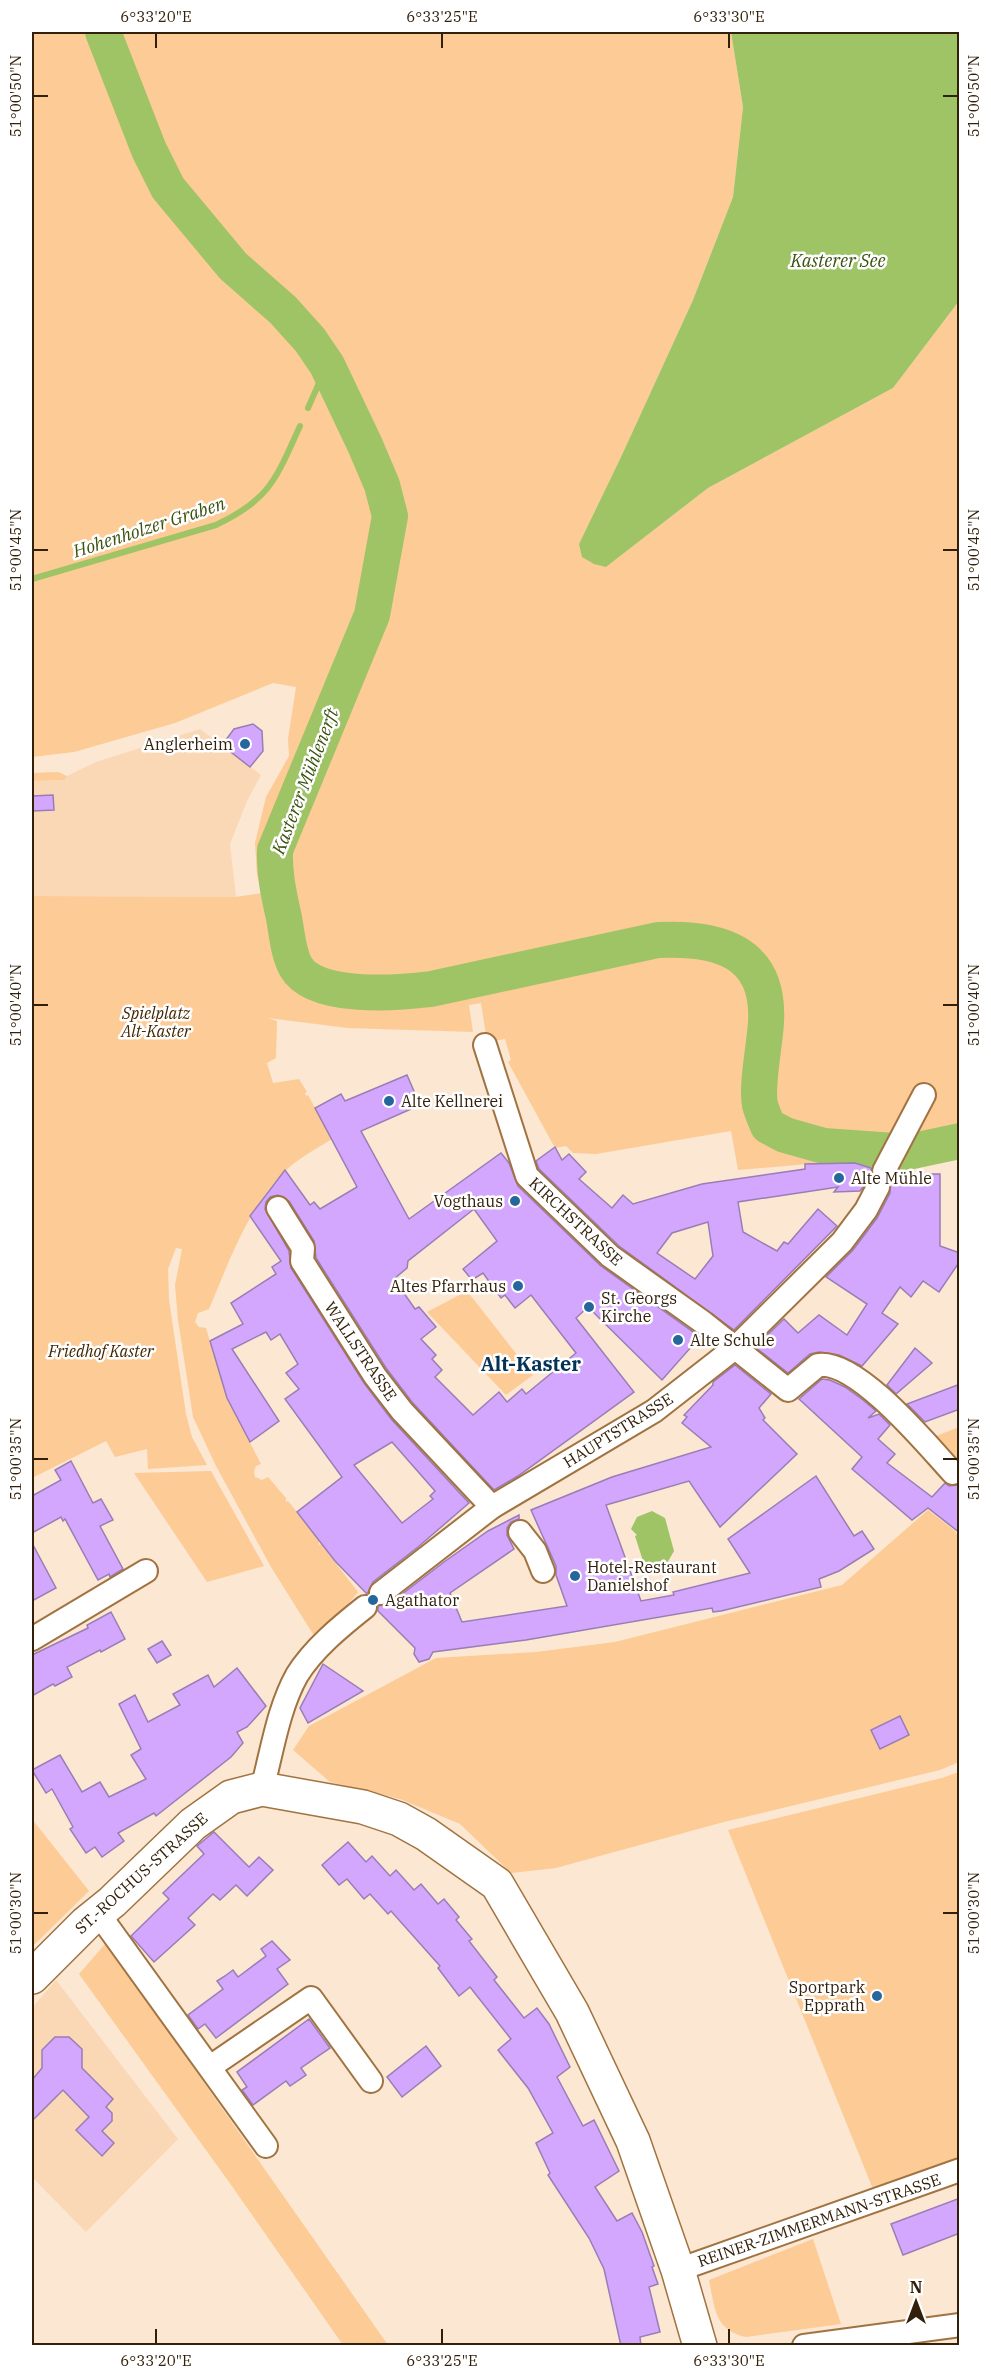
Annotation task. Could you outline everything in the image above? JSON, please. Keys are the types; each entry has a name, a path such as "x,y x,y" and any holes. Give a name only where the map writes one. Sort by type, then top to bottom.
{"street":[{"name":"KIRCHSTRASSE","path":"484,1041 527,1176 610,1256 736,1347 788,1390 818,1365 835,1366 856,1378 906,1422 953,1473"},
{"name":"HAUPTSTRASSE","path":"262,1789 286,1700 298,1674 319,1648 373,1600 506,1515 654,1410 736,1347 842,1242 866,1210 924,1095"},
{"name":"WALLSTRASSE","path":"278,1208 303,1248 302,1261 375,1377 402,1410 506,1515 535,1551 543,1571"},
{"path":"32,1639 146,1571"},
{"path":"262,1789 363,1806 399,1819 426,1834 496,1884 572,2012 633,2141 678,2270 700,2346"},
{"name":"ST.-ROCHUS-STRASSE","path":"32,1977 212,1809 231,1797 262,1789"},
{"path":"98,1913 266,2146"},
{"path":"210,2067 311,1998 372,2081"},
{"name":"REINER-ZIMMERMANN-STRASSE","path":"678,2270 960,2170"},
{"path":"804,2346 960,2325"}],"shaded area":[{"path":"200,729 261,775 247,801 230,844 236,897 32,896 32,781 64,780 67,776 96,762"},
{"path":"56,1980 178,2139 86,2232 32,2177 32,2008"}],"green space":[{"path":"32,32 731,32 743,107 733,197 693,300 579,544 606,567 708,488 893,388 959,301 959,1159 808,1164 738,1170 731,1131 596,1154 573,1153 566,1146 555,1148 508,1062 511,1060 505,1039 487,1042 481,1003 469,1005 473,1032 348,1028 268,1018 277,1021 276,1058 267,1063 273,1083 299,1079 307,1092 306,1096 308,1095 332,1139 293,1164 269,1189 248,1221 209,1309 198,1313 195,1322 199,1327 206,1328 227,1398 261,1464 256,1466 255,1477 262,1480 268,1477 286,1498 286,1502 288,1501 319,1539 319,1545 321,1544 358,1592 318,1642 271,1567 216,1466 193,1417 175,1285 182,1249 176,1248 168,1269 169,1300 186,1414 192,1437 207,1465 148,1469 147,1449 115,1457 106,1441 32,1478 32,896 235,897 262,893 257,875 255,843 266,797 289,756 288,739 296,687 273,683 175,723 74,752 32,757"},
{"path":"58,772 67,776 64,780 32,781 32,773"},
{"path":"467,1291 533,1375 506,1395 427,1312"},
{"path":"959,1427 959,1484 953,1478 931,1438"},
{"path":"211,1471 264,1566 207,1582 134,1473"},
{"path":"928,1510 954,1530 959,1537 959,1762 940,1770 720,1823 556,1868 511,1873 460,1824 400,1799 330,1782 293,1750 309,1726 436,1658 536,1652 615,1642 842,1585"},
{"name":"Sportpark Epprath","path":"959,1772 959,2161 875,2194 728,1830"},
{"path":"32,1819 89,1891 32,1947"},
{"path":"106,1943 388,2345 343,2345 79,1974"},
{"path":"813,2239 841,2324 746,2337 735,2334 722,2323 715,2308 709,2280"}],"water":[{"name":"Kasterer See","path":"731,32 959,32 959,301 893,388 708,488 606,567 594,564 582,557 579,544 693,300 733,197 743,107"},
{"path":"652,1511 665,1518 674,1551 666,1565 656,1568 643,1561 635,1536 637,1535 631,1529 637,1517"}],"building":[{"name":"Anglerheim","path":"253,724 262,731 263,751 250,767 222,745 234,729"},
{"path":"53,795 54,810 32,811 32,796"},
{"path":"407,1075 420,1105 361,1131 409,1219 501,1153 509,1163 518,1186 601,1266 700,1337 662,1380 588,1307 576,1318 634,1392 518,1476 494,1490 412,1402 386,1368 316,1258 314,1241 289,1201 278,1195 270,1197 265,1209 289,1251 291,1268 364,1383 392,1420 469,1503 373,1582 367,1594 335,1561 297,1512 342,1477 285,1399 299,1389 286,1373 298,1364 280,1334 271,1340 266,1332 232,1349 279,1421 250,1442 227,1398 210,1341 243,1324 231,1303 276,1274 272,1267 281,1261 250,1216 285,1170 310,1205 314,1202 320,1209 357,1187 315,1108 341,1094 345,1101","holes":["474,1209 497,1241 463,1269 472,1280 483,1273 501,1298 505,1295 515,1308 531,1295 576,1353 526,1394 522,1389 507,1402 499,1392 473,1415 435,1377 442,1370 432,1359 436,1355 421,1339 436,1327 419,1307 415,1309 394,1279 407,1268 408,1261","392,1442 435,1491 430,1496 433,1499 402,1523 354,1465"]},
{"path":"555,1147 562,1160 569,1154 586,1172 579,1179 612,1208 623,1195 633,1204 702,1184 805,1169 805,1164 855,1163 871,1168 872,1175 860,1191 834,1192 838,1187 738,1202 743,1232 777,1251 784,1242 788,1244 818,1209 837,1226 734,1330 619,1246 539,1169 536,1161","holes":["708,1222 713,1256 695,1279 657,1253 672,1233"]},
{"path":"898,1174 940,1174 940,1246 960,1253 960,1261 939,1292 923,1281 911,1297 900,1287 882,1313 898,1324 862,1366 839,1355 819,1352 810,1354 788,1373 755,1347 784,1319 798,1333 819,1315 847,1335 867,1304 826,1277 853,1250 877,1218 890,1193 890,1183"},
{"path":"915,1348 932,1363 896,1394 887,1385"},
{"path":"735,1365 771,1394 759,1408 765,1418 763,1420 797,1454 720,1527 689,1481 606,1505 641,1601 674,1595 673,1592 750,1573 728,1539 816,1476 854,1536 862,1531 874,1549 839,1571 819,1579 821,1587 721,1611 713,1612 712,1608 526,1640 433,1652 429,1659 419,1662 414,1654 415,1648 378,1611 378,1606 389,1604 488,1531 519,1515 519,1519 511,1522 507,1528 507,1535 514,1549 450,1593 462,1622 567,1606 556,1575 556,1566 531,1510 612,1477 711,1447 682,1423 687,1417 684,1415 713,1385 713,1382"},
{"path":"822,1379 845,1387 876,1411 868,1418 879,1414 890,1425 878,1439 895,1454 887,1463 932,1497 945,1483 949,1486 957,1485 960,1488 960,1533 928,1508 912,1520 852,1469 862,1457 799,1399"},
{"path":"960,1384 960,1409 925,1422 907,1404"},
{"path":"71,1461 93,1503 101,1499 113,1520 100,1526 123,1569 110,1577 109,1574 98,1580 65,1519 63,1521 61,1517 32,1533 32,1496 61,1480 55,1470"},
{"path":"32,1543 56,1588 32,1601"},
{"path":"111,1612 125,1639 67,1667 72,1677 55,1686 53,1684 32,1696 32,1655 88,1628 87,1625"},
{"path":"162,1641 171,1655 157,1663 148,1649"},
{"path":"323,1664 363,1691 308,1723 300,1708"},
{"path":"237,1668 266,1706 247,1727 237,1732 243,1743 231,1757 156,1816 154,1813 118,1833 124,1841 102,1857 95,1847 86,1853 70,1829 73,1827 52,1789 46,1793 32,1770 60,1755 82,1792 100,1782 109,1797 146,1779 131,1755 141,1749 119,1704 135,1695 148,1722 180,1705 173,1694 208,1675 214,1687"},
{"path":"900,1716 909,1735 880,1749 871,1730"},
{"path":"214,1832 249,1867 259,1857 273,1870 247,1896 236,1885 220,1900 213,1894 188,1918 195,1925 154,1962 131,1936 169,1899 163,1893 204,1854 197,1846"},
{"path":"348,1842 366,1862 372,1856 390,1876 396,1870 414,1890 421,1884 438,1904 444,1899 459,1917 456,1920 472,1939 469,1941 497,1977 494,1980 524,2018 537,2008 549,2024 570,2067 557,2077 583,2126 594,2120 619,2171 595,2187 617,2221 632,2213 642,2232 654,2266 652,2267 658,2284 649,2287 660,2332 640,2337 641,2346 621,2346 604,2269 589,2238 548,2175 550,2173 536,2143 553,2133 528,2088 498,2050 511,2039 470,1987 459,1996 438,1968 440,1966 391,1911 388,1914 370,1894 364,1899 347,1879 339,1885 322,1865"},
{"path":"272,1941 290,1960 277,1969 288,1984 216,2038 205,2024 198,2029 188,2015 223,1989 217,1981 233,1970 238,1977 266,1956 261,1949"},
{"path":"309,2019 330,2048 301,2068 306,2075 290,2086 286,2081 253,2105 242,2090 247,2087 237,2072"},
{"path":"55,2037 69,2037 82,2049 82,2068 113,2099 106,2107 112,2113 112,2121 102,2131 114,2143 102,2156 76,2130 89,2117 63,2090 32,2121 32,2080 42,2068 42,2050"},
{"path":"426,2046 441,2066 402,2097 387,2077"},
{"path":"960,2198 960,2233 903,2255 891,2224"}],"waterway":[{"name":"Kasterer Mühlenerft","path":"103,32 149,150 168,188 233,266 283,310 310,340 327,365 382,485 390,516 372,615 275,850 275,868 289,949 296,967 306,978 338,990 399,992 431,989 658,940 701,942 720,946 736,953 749,964 759,979 765,998 766,1022 759,1097 768,1126 785,1135 824,1146 908,1152 960,1141"},
{"name":"Hohenholzer Graben","path":"308,408 327,365"},
{"name":"Hohenholzer Graben","path":"32,579 216,525 234,515 249,506 270,485 300,426"}],"place":[{"name":"Anglerheim","path":"245,744"},
{"name":"Alte Kellnerei","path":"389,1101"},
{"name":"Alte Mühle","path":"839,1178"},
{"name":"Vogthaus","path":"515,1201"},
{"name":"Altes Pfarrhaus","path":"518,1286"},
{"name":"St. Georgs Kirche","path":"589,1307"},
{"name":"Alte Schule","path":"678,1340"},
{"name":"Hotel-Restaurant Danielshof","path":"575,1576"},
{"name":"Agathator","path":"373,1600"},
{"name":"Sportpark Epprath","path":"877,1996"}],"district":[{"name":"Alt-Kaster","path":"531,1363"}],"park label":[{"name":"Spielplatz Alt-Kaster","path":"156,1022"},
{"name":"Friedhof Kaster","path":"101,1351"}]}
